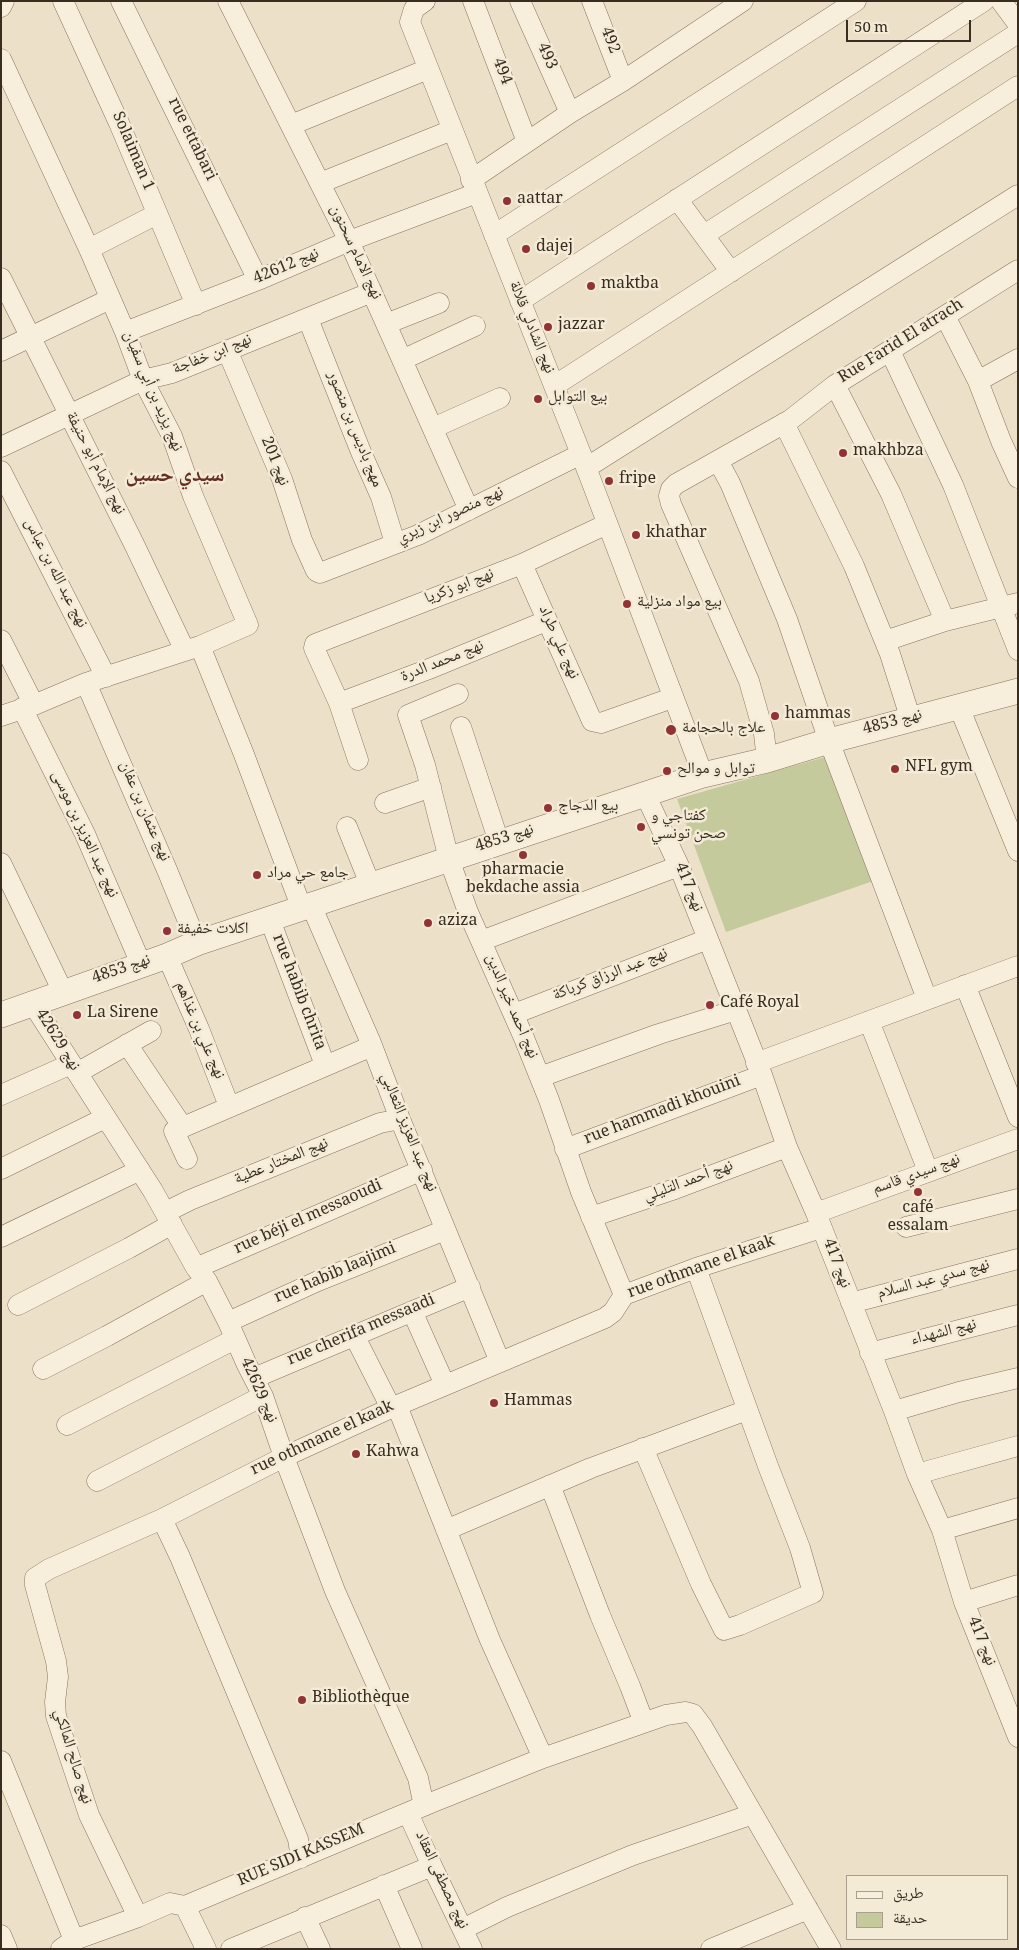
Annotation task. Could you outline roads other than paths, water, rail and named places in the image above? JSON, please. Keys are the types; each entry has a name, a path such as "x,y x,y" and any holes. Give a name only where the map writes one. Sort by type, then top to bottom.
{"street":[{"path":"1,7 4,1"},
{"name":"Solaiman 1","path":"63,1 119,123 196,305"},
{"name":"rue ettabari","path":"121,1 258,280"},
{"name":"نهج الامام سحنون","path":"228,1 350,241 469,510"},
{"name":"نهج الشادلي قلالة","path":"425,1 414,9 410,22 554,386 702,776"},
{"name":"494","path":"473,1 527,142"},
{"name":"493","path":"520,1 570,113"},
{"name":"492","path":"592,1 623,81"},
{"name":"نهج 42612","path":"125,332 258,280 474,187 527,142 743,1"},
{"path":"494,236 856,1"},
{"path":"520,301 984,1"},
{"path":"1001,1 1018,24"},
{"path":"704,235 1018,33"},
{"name":"نهج يزيد بن أبي سفيان","path":"1,59 89,248 125,332 143,380 172,436 193,496 248,625 193,648 86,683 1,716"},
{"path":"291,125 428,69"},
{"path":"554,386 1018,86"},
{"path":"320,183 452,130"},
{"name":"نهج منصور ابن زيري","path":"320,573 418,535 469,510 583,461 1018,195"},
{"path":"677,199 731,272"},
{"path":"89,248 157,214"},
{"name":"Rue Farid El atrach","path":"767,760 764,734 749,681 669,496 674,486 787,421 835,385 1018,270"},
{"name":"نهج الإمام أبو حنيفة","path":"1,278 134,544 193,648 243,752 307,907"},
{"name":"نهج ابن خفاجة","path":"1,447 143,380 172,373 372,292"},
{"path":"1,351 110,299"},
{"path":"386,324 439,303"},
{"path":"945,316 978,381 1001,441 1018,478"},
{"name":"مهج باديس بن منصور","path":"308,319 360,452 381,497 395,543"},
{"path":"402,360 475,326"},
{"name":"نهج 201","path":"227,350 282,478 302,540 316,571 320,573"},
{"path":"890,351 1010,605 1018,650"},
{"path":"978,381 1018,359"},
{"path":"835,385 891,494 945,621"},
{"path":"433,428 500,398"},
{"path":"787,421 885,641 911,720"},
{"path":"718,461 730,483 787,619 829,741 927,999"},
{"name":"نهج عبد الله بن عباس","path":"1,471 106,677"},
{"name":"نهج ابو زكريا","path":"339,703 314,648 318,642 522,564 607,524"},
{"name":"نهج علي طراد","path":"522,564 592,721 596,724 600,723 672,698"},
{"path":"885,641 945,621 1010,605"},
{"name":"نهج محمد الدرة","path":"339,703 429,669 546,621"},
{"name":"نهج عبد العزيز بن موسى","path":"1,640 141,964"},
{"name":"نهج عثمان بن عفان","path":"86,683 197,943"},
{"name":"نهج 4853","path":"1,1015 167,956 197,943 270,920 370,884 702,776 1018,691"},
{"name":"نهج أحمد خير الدين","path":"458,694 408,715 425,765 449,859 468,912 540,1077 591,1217 624,1295"},
{"path":"339,703 358,760"},
{"path":"960,707 1015,839"},
{"path":"462,726 499,842"},
{"path":"385,803 430,787"},
{"name":"نهج 417","path":"646,794 679,866 759,1069 787,1147 819,1220 917,1474 942,1530 964,1602 1018,1737"},
{"path":"347,826 370,884"},
{"path":"1,863 63,992"},
{"path":"481,941 679,866"},
{"name":"نهج عبد العزيز الثعالبي","path":"307,907 372,1046 500,1362"},
{"name":"rue habib chrita","path":"270,920 325,1066"},
{"name":"نهج عبد الرزاق كرباكة","path":"514,1014 708,939"},
{"name":"نهج علي بن غذاهم","path":"167,956 200,1029 229,1106"},
{"name":"rue hammadi khouini","path":"565,1149 870,1021 1018,966"},
{"path":"965,985 1018,1117"},
{"name":"نهج 42629","path":"33,1004 169,1218 232,1331 263,1396 284,1457 336,1591 418,1778 416,1809"},
{"path":"540,1077 659,1034 736,1010"},
{"path":"870,1021 928,1171"},
{"path":"1,1095 74,1069 127,1044 151,1030"},
{"path":"127,1044 182,1126"},
{"path":"187,1159 174,1131 182,1126 372,1046"},
{"path":"1,1169 105,1118"},
{"name":"نهج المختار عطية","path":"18,1306 129,1248 190,1200 380,1124 400,1119"},
{"name":"نهج سيدي قاسم","path":"819,1220 928,1171 1018,1139"},
{"name":"نهج أحمد التليلي","path":"591,1217 787,1147"},
{"path":"1,1237 140,1170"},
{"name":"rue béji el messaoudi","path":"43,1369 202,1275 422,1170"},
{"path":"906,1227 1018,1199"},
{"name":"rue othmane el kaak","path":"162,1519 284,1457 394,1407 605,1318 613,1312 624,1295 819,1220"},
{"name":"rue habib laajimi","path":"67,1425 232,1331 360,1263 445,1230"},
{"name":"نهج سدي عبد السلام","path":"851,1304 1018,1259"},
{"path":"643,1448 708,1601 724,1630 740,1625 813,1593 800,1548 747,1410 696,1268"},
{"name":"rue cherifa messaadi","path":"254,1378 470,1287"},
{"path":"412,1311 446,1385"},
{"name":"نهج الشهداء","path":"870,1353 1018,1314"},
{"path":"354,1335 394,1407 490,1640 543,1758"},
{"path":"894,1411 959,1392 1018,1378"},
{"path":"97,1481 263,1396"},
{"path":"446,1530 550,1485 747,1410"},
{"path":"917,1474 1018,1446"},
{"path":"550,1485 644,1723"},
{"path":"942,1530 1018,1508"},
{"path":"162,1519 180,1557 298,1839 301,1858"},
{"name":"نهج صالح المالكي","path":"138,1917 89,1815 56,1716 55,1702 58,1677 56,1661 35,1585 35,1578 49,1569 162,1519"},
{"path":"964,1602 1018,1585"},
{"name":"RUE SIDI KASSEM","path":"67,1944 170,1903 185,1906 543,1758 666,1715 686,1712 693,1714 702,1726 752,1814"},
{"path":"1,1761 67,1944"},
{"name":"نهج مصطفى العقاد","path":"416,1809 432,1866 472,1949"},
{"path":"463,1929 507,1907 633,1855 752,1814 832,1949"},
{"path":"231,1949 432,1866"},
{"path":"384,1885 412,1949"},
{"path":"185,1906 206,1949"},
{"path":"712,1949 808,1909"},
{"path":"305,1917 320,1949"},
{"path":"1,1935 7,1949"}],"place":[{"name":"aattar","path":"507,201"},
{"name":"dajej","path":"526,249"},
{"name":"maktba","path":"591,286"},
{"name":"jazzar","path":"548,327"},
{"name":"بيع التوابل","path":"538,399"},
{"name":"makhbza","path":"843,453"},
{"name":"fripe","path":"609,481"},
{"name":"khathar","path":"636,535"},
{"name":"بيع مواد منزلية","path":"627,604"},
{"name":"hammas","path":"775,716"},
{"name":"علاج بالحجامة","path":"671,730"},
{"name":"NFL gym","path":"895,769"},
{"name":"توابل و موالح","path":"667,771"},
{"name":"بيع الدجاج","path":"548,808"},
{"name":"كفتاجي و صحن تونسي","path":"641,827"},
{"name":"pharmacie bekdache assia","path":"523,855"},
{"name":"جامع حي مراد","path":"257,875"},
{"name":"aziza","path":"428,923"},
{"name":"اكلات خفيفة","path":"167,931"},
{"name":"Café Royal","path":"710,1005"},
{"name":"La Sirene","path":"77,1015"},
{"name":"café essalam","path":"918,1192"},
{"name":"Hammas","path":"494,1403"},
{"name":"Kahwa","path":"356,1454"},
{"name":"Bibliothèque","path":"302,1700"}],"district":[{"name":"سيدي حسين","path":"175,478"}]}
